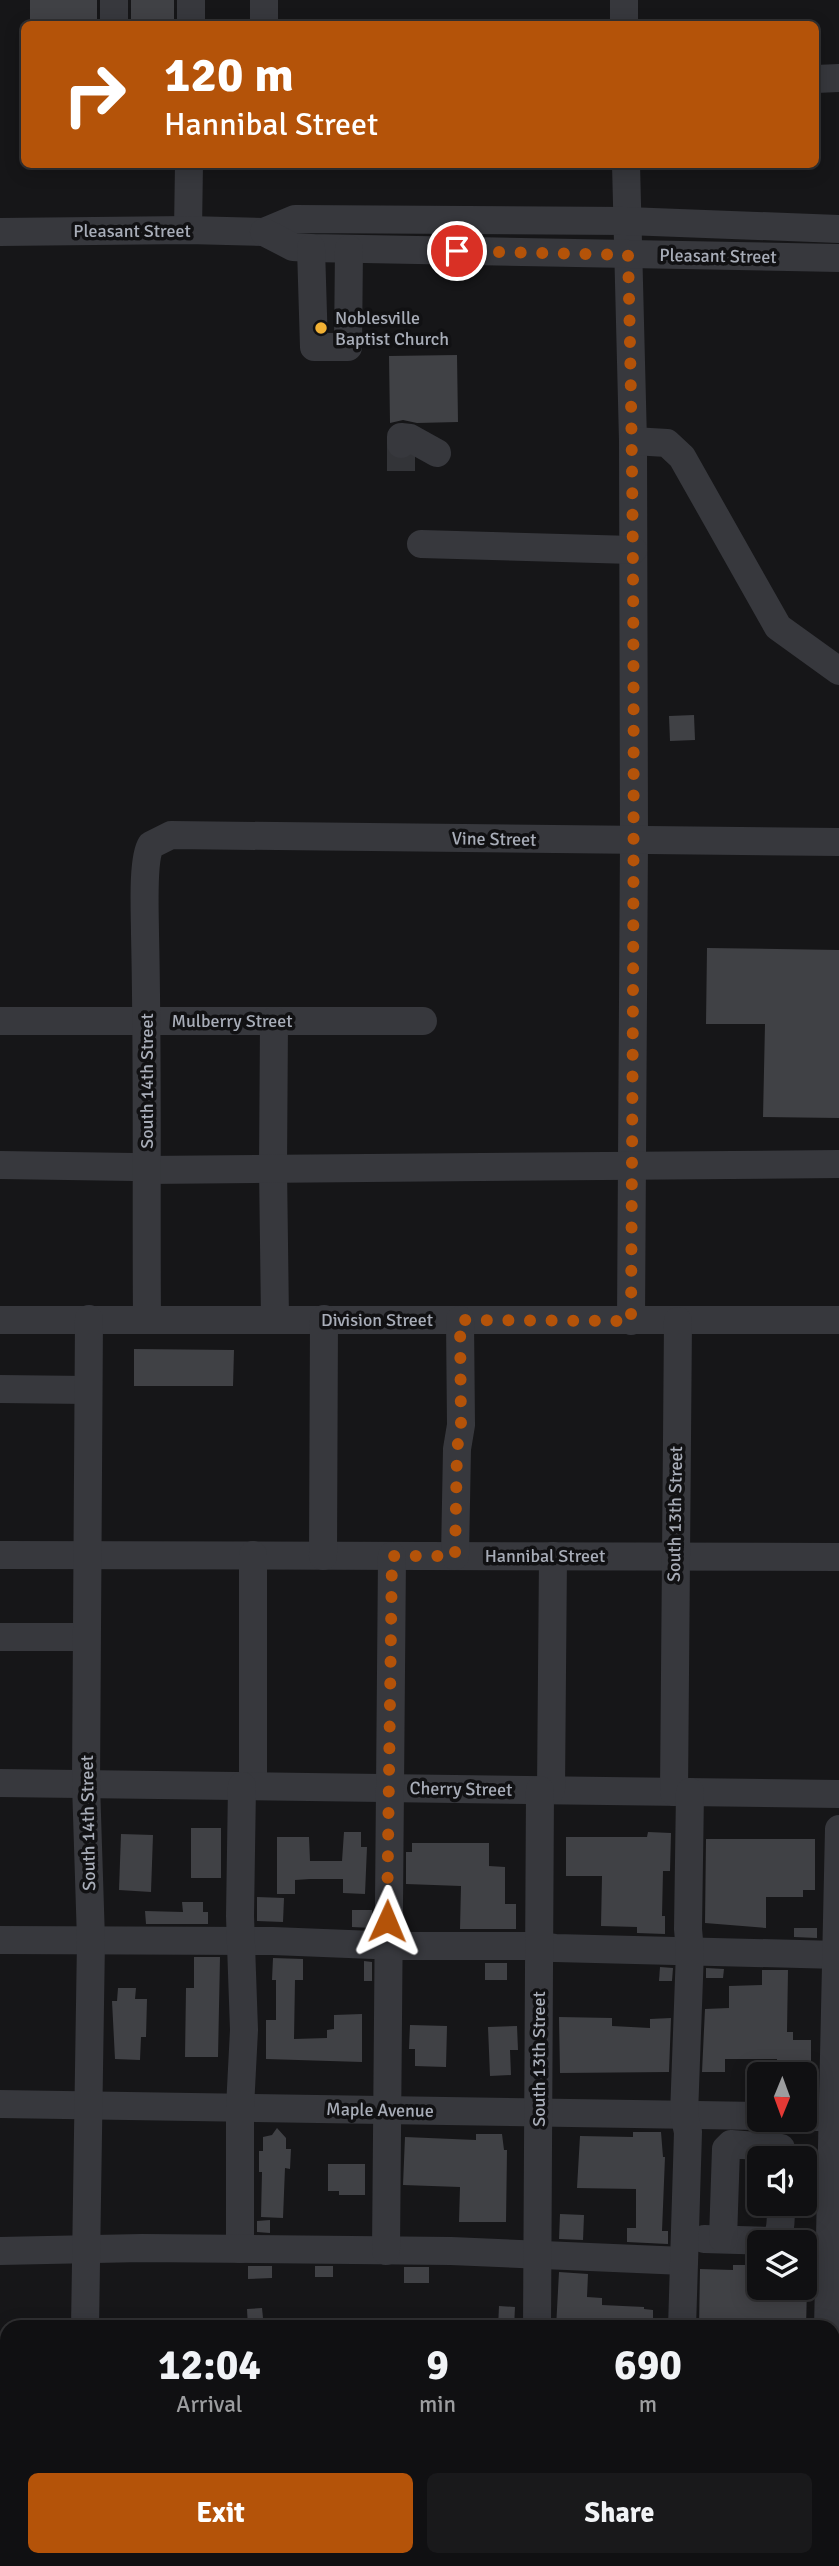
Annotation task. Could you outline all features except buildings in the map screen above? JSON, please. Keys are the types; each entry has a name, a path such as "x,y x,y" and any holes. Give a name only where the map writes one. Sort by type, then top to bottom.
{"street":[{"path":"114,0 114,21"},
{"path":"191,0 191,21"},
{"path":"264,0 264,21"},
{"path":"624,0 625,21"},
{"path":"819,79 839,78"},
{"path":"188,230 189,168"},
{"path":"626,168 633,441 631,1321"},
{"name":"Pleasant Street","path":"0,232 264,232 295,219 627,221 839,229"},
{"name":"Pleasant Street","path":"264,232 293,247 311,248 839,258"},
{"path":"311,248 314,347 348,347 349,249"},
{"path":"401,444 401,437 410,438 437,453"},
{"path":"633,441 667,443 682,457 778,627 839,671"},
{"path":"421,544 633,550"},
{"name":"Vine Street","path":"151,845 171,835 839,842"},
{"name":"South 14th Street","path":"146,1319 145,908 146,856 151,845"},
{"name":"Mulberry Street","path":"0,1021 423,1021"},
{"path":"274,1021 275,1319"},
{"path":"0,1165 134,1167 146,1170 839,1164"},
{"name":"South 14th Street","path":"85,2320 91,1940 86,1784 89,1319"},
{"path":"323,1556 324,1320"},
{"path":"455,1556 457,1449 461,1425 460,1320"},
{"name":"Division Street","path":"0,1321 839,1320"},
{"name":"South 13th Street","path":"678,1321 675,1557 690,1951 684,2115 688,2132 682,2320"},
{"path":"0,1389 88,1390"},
{"name":"Hannibal Street","path":"0,1555 839,1557"},
{"path":"240,2249 240,2108 244,2030 240,1941 253,1556"},
{"path":"386,2251 392,1556"},
{"name":"South 13th Street","path":"537,2320 539,1946 553,1556"},
{"path":"0,1637 86,1637"},
{"name":"Cherry Street","path":"0,1783 839,1794"},
{"path":"829,2320 834,2261 818,2189 836,2117 839,1829"},
{"path":"0,1940 539,1946 838,1955"},
{"name":"Maple Avenue","path":"0,2104 747,2116"},
{"path":"817,2117 836,2117"},
{"path":"723,2239 726,2148 731,2144 771,2146"},
{"path":"0,2251 240,2249 537,2254 684,2249 723,2239 776,2239 780,2216"}],"tunnel":[{"path":"401,444 401,471"}],"place":[{"name":"Noblesville Baptist Church","path":"321,328"}],"route":[{"path":"387,1921 392,1556 455,1556 457,1449 461,1425 460,1320 631,1321 633,441 628,255 457,251"}]}
